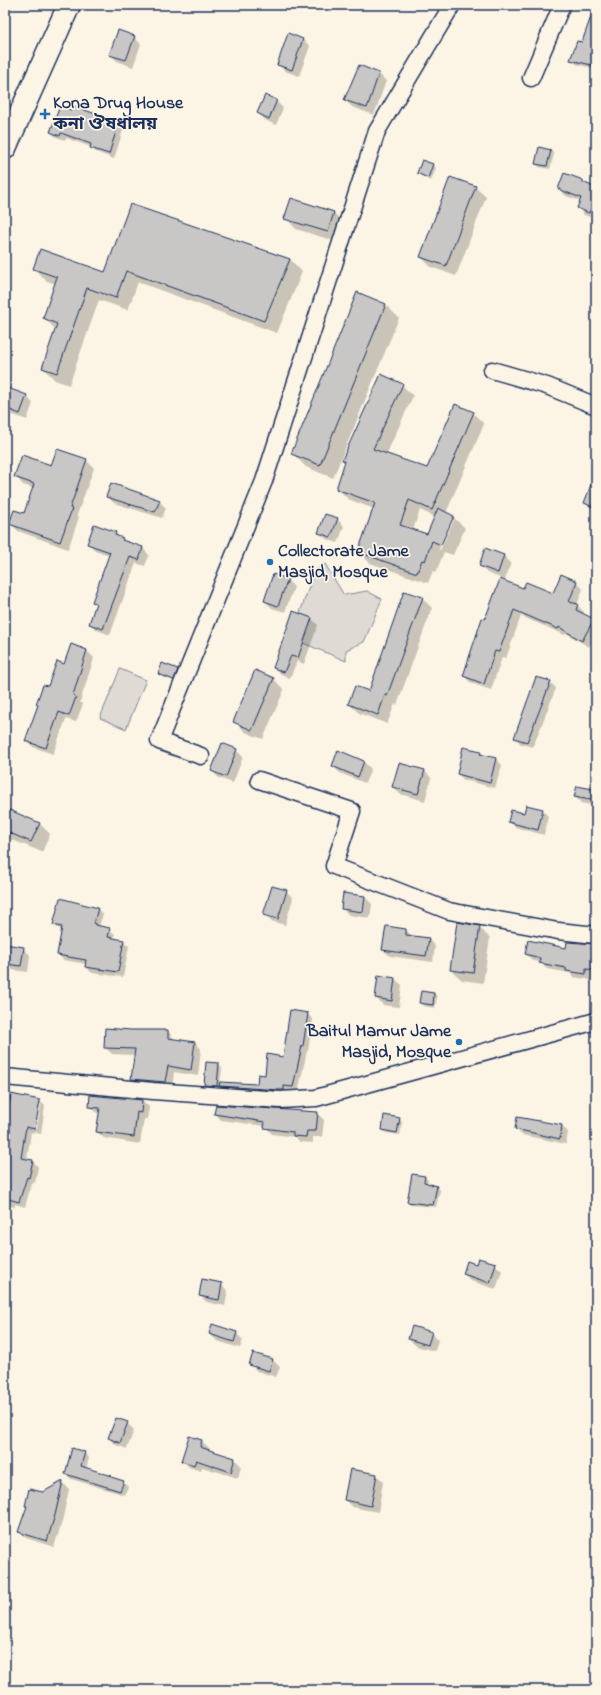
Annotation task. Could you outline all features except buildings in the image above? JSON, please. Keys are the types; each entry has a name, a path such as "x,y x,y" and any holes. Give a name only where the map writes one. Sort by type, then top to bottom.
{"highway":[{"path":"5,148 69,5"}],"street":[{"path":"201,756 159,741 264,481 377,131 452,5"},
{"path":"531,78 562,5"},
{"path":"492,370 547,386 596,406"},
{"path":"259,780 352,811 334,866 449,911 558,931 596,935"},
{"path":"5,1077 153,1091 272,1099 316,1098 596,1021"}],"shaded area":[{"path":"325,564 344,595 367,591 382,599 364,642 346,650 346,661 291,638 315,570"},
{"path":"120,669 146,680 126,729 100,718"}],"place":[{"name":"Kona Drug House কনা ঔষধালয়","path":"45,114"},
{"name":"Collectorate Jame Masjid, Mosque","path":"270,562"},
{"name":"Baitul Mamur Jame Masjid, Mosque","path":"459,1042"}]}
